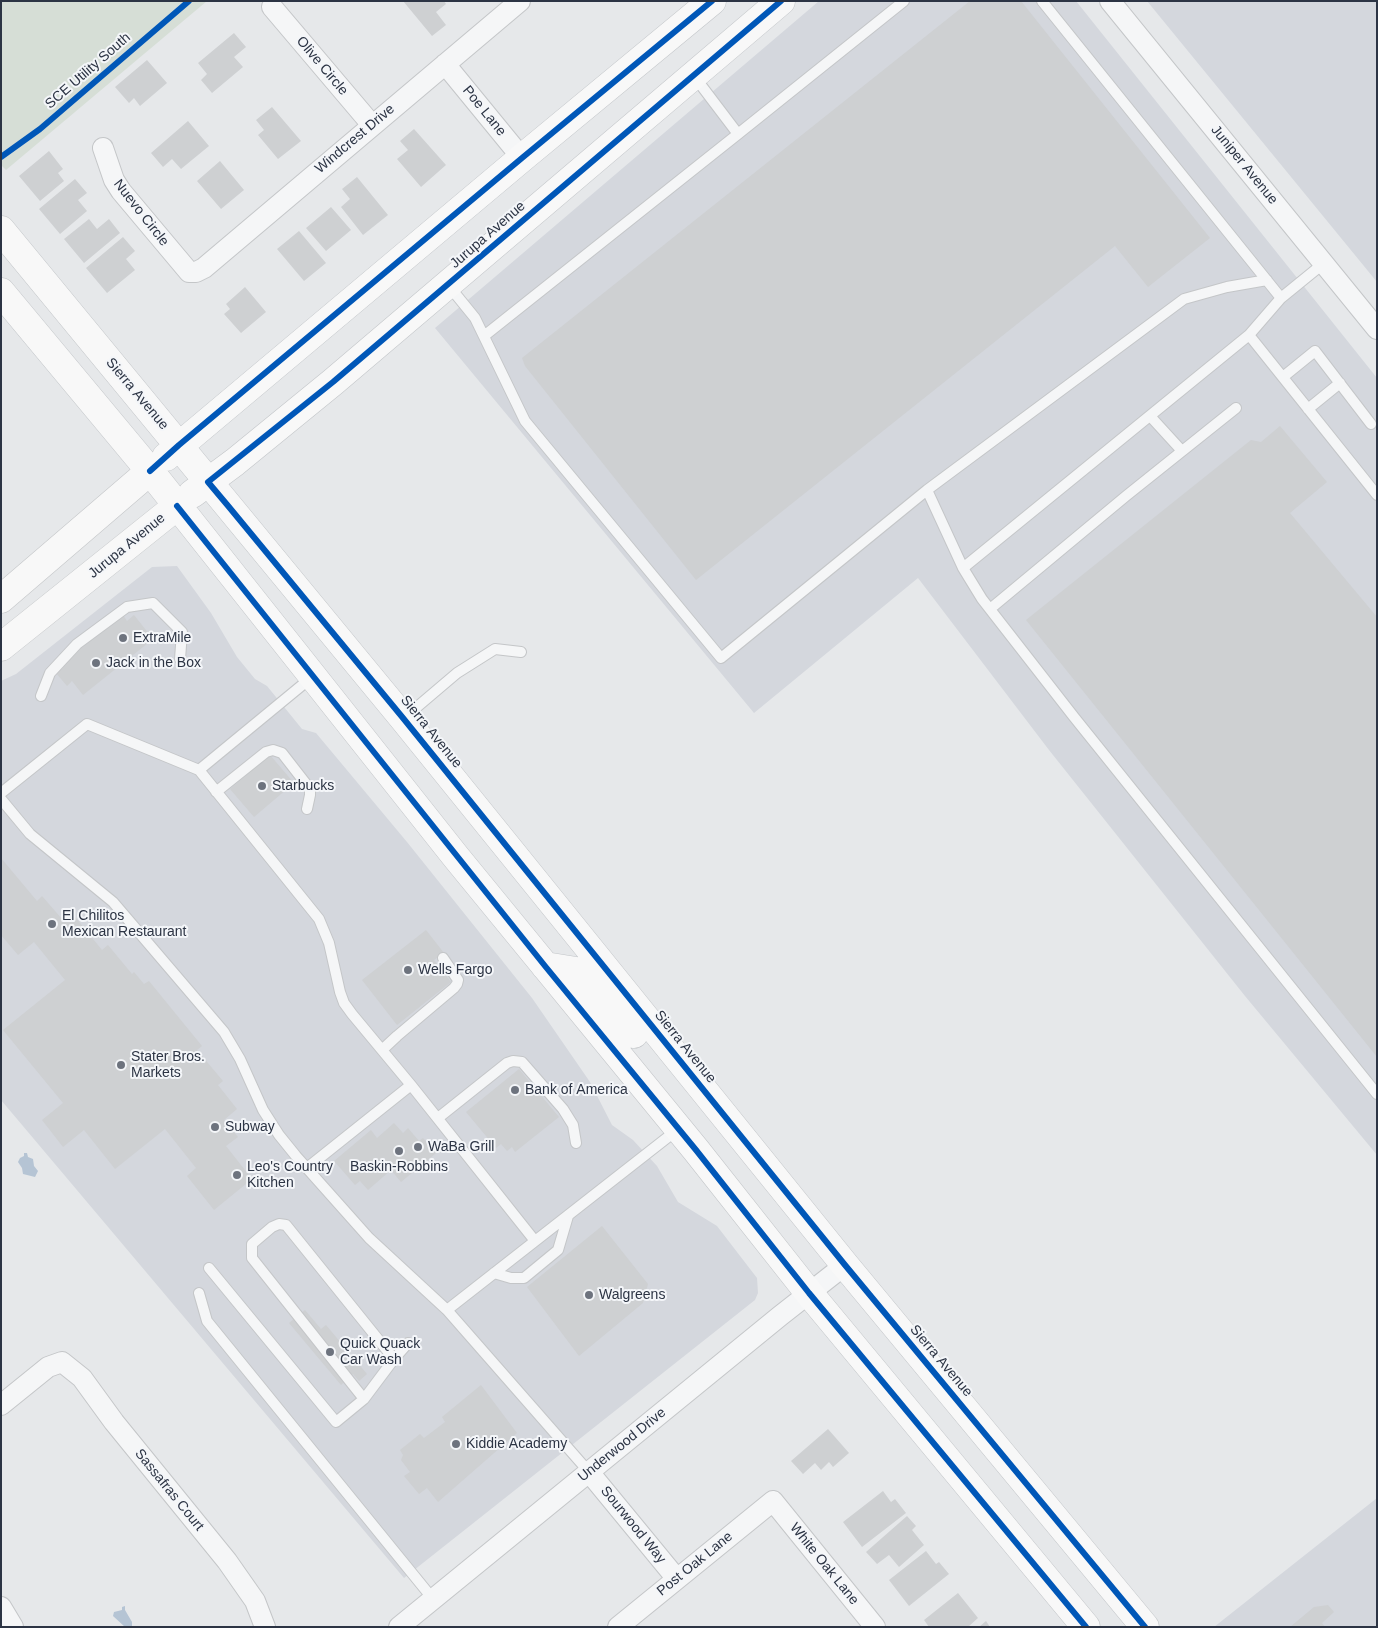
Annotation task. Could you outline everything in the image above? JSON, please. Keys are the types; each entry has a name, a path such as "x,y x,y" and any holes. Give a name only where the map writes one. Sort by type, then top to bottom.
{"main road":[{"path":"1,598 179,445 712,1"},
{"name":"Jurupa Avenue","path":"1,647 333,382 781,1"},
{"name":"Sierra Avenue","path":"1,230 403,718 845,1265 1145,1627"},
{"path":"1,292 150,471 809,1293 1086,1627"},
{"path":"545,966 576,971 590,981 680,1088 692,1099 736,1128"}],"street":[{"name":"Windcrest Drive","path":"189,272 196,272 204,268 520,1"},
{"name":"Juniper Avenue","path":"1110,1 1377,329"},
{"name":"Olive Circle","path":"272,7 372,125"},
{"name":"Poe Lane","path":"446,64 522,158"},
{"name":"Nuevo Circle","path":"103,148 114,180 189,272"},
{"name":"Underwood Drive","path":"399,1627 845,1265"},
{"name":"Sassafras Court","path":"1,1405 48,1367 62,1362 82,1378 114,1422 227,1561 255,1601 264,1627"},
{"name":"Sourwood Way","path":"589,1472 676,1579"},
{"name":"Post Oak Lane","path":"618,1627 773,1501"},
{"name":"White Oak Lane","path":"773,1501 875,1627"},
{"path":"1,1607 13,1627"}],"lane":[{"path":"484,336 904,1"},
{"path":"1042,1 1281,298"},
{"path":"693,75 738,134"},
{"path":"963,568 1249,335 1281,298 1324,263"},
{"path":"448,285 475,318 525,421 721,658 926,490 1184,299 1267,280"},
{"path":"1249,335 1377,495"},
{"path":"1283,377 1315,351 1371,424"},
{"path":"1308,409 1340,383"},
{"path":"990,609 1236,408"},
{"path":"1150,416 1182,451"},
{"path":"926,490 963,568 990,609 1074,717 1377,1094"},
{"path":"41,696 50,673 77,644 126,607 153,603 182,632 180,660"},
{"path":"403,718 457,673 495,649 521,652"},
{"path":"199,770 313,676"},
{"path":"1,793 87,724 199,770 319,919 329,943 344,1003 535,1241"},
{"path":"216,792 266,752 273,750 282,753 310,789 307,809"},
{"path":"1,799 30,834 113,902 224,1032 240,1059 263,1110 279,1135 369,1238 448,1310 589,1472"},
{"path":"382,1050 457,984 458,980 443,958"},
{"path":"438,1118 507,1063 513,1061 522,1062 563,1109 573,1125 576,1143"},
{"path":"307,1168 410,1084"},
{"path":"448,1310 678,1129"},
{"path":"494,1273 511,1278 524,1278 558,1250 568,1216"},
{"path":"364,1399 252,1258 252,1244 272,1227 286,1224 394,1359"},
{"path":"209,1268 336,1422 364,1399 408,1343"},
{"path":"199,1293 207,1321 433,1599"}],"shaded area":[{"path":"1,1 207,1 6,170 1,165"},
{"path":"819,1 1076,1 1377,378 1377,1155 1245,996 1049,750 918,578 754,713 435,328"},
{"path":"1147,1 1377,1 1377,282"},
{"path":"177,566 211,613 237,657 255,679 267,686 302,729 316,733 407,842 532,998 590,1082 612,1125 633,1140 657,1166 678,1202 717,1226 757,1278 758,1293 755,1300 404,1578 1,1100 1,681 16,674 152,567"},
{"path":"1377,1498 1377,1627 1214,1627"}],"water":[{"path":"24,1153 27,1153 28,1157 33,1159 34,1166 38,1171 35,1177 23,1174 18,1162 24,1156"},
{"path":"125,1606 125,1610 132,1622 132,1627 125,1627 113,1616 114,1612 122,1610 122,1607"}],"building":[{"path":"403,1 444,1 446,4 436,12 446,25 432,36"},
{"path":"970,1 1021,1 1210,238 1148,287 1115,246 696,580 525,366 522,358"},
{"path":"234,33 246,47 234,57 243,67 212,93 201,80 207,74 198,63"},
{"path":"147,60 167,83 140,106 134,98 129,103 115,87"},
{"path":"272,107 301,141 278,159 258,135 264,130 256,120"},
{"path":"188,121 209,146 181,169 172,159 163,167 151,153"},
{"path":"414,129 446,165 421,187 397,159 408,150 400,141"},
{"path":"49,151 63,169 58,173 64,181 40,201 19,176"},
{"path":"220,161 244,190 221,209 197,181"},
{"path":"357,177 388,215 363,235 341,207 350,199 342,189"},
{"path":"75,179 87,193 78,200 87,211 60,234 39,209"},
{"path":"331,207 351,230 326,251 306,228"},
{"path":"89,219 97,229 109,219 120,233 84,263 64,239"},
{"path":"299,231 326,263 304,281 277,249"},
{"path":"123,237 135,251 126,259 135,270 107,293 86,268"},
{"path":"245,287 266,312 241,333 224,314 230,309 226,304"},
{"path":"1280,426 1327,482 1290,513 1377,617 1377,1057 1026,620 1251,440 1261,442"},
{"path":"123,615 127,621 134,615 153,639 83,695 72,681 67,686 56,673 63,668 60,665"},
{"name":"Starbucks","path":"270,755 294,783 254,817 230,789"},
{"name":"Stater Bros. Markets","path":"1,858 37,901 42,896 62,919 71,912 102,950 108,945 132,974 134,972 144,984 149,981 202,1046 197,1050 223,1081 218,1085 237,1109 224,1120 238,1137 226,1146 252,1179 214,1210 187,1176 196,1168 165,1129 115,1169 84,1130 63,1147 42,1120 63,1103 3,1030 65,980 34,942 18,955 1,935"},
{"name":"Wells Fargo","path":"426,930 444,953 434,960 451,982 397,1025 362,980"},
{"name":"Bank of America","path":"519,1069 559,1117 515,1152 512,1147 507,1151 501,1144 496,1148 466,1112"},
{"path":"394,1123 403,1133 408,1128 419,1141 423,1138 436,1153 401,1182 391,1170 368,1190 360,1181 355,1185 334,1161 371,1130 377,1138"},
{"name":"Walgreens","path":"602,1226 648,1284 643,1303 579,1356 527,1287"},
{"name":"Quick Quack Car Wash","path":"305,1310 321,1329 326,1325 367,1374 359,1381 353,1374 341,1385 289,1323"},
{"name":"Kiddie Academy","path":"481,1385 517,1433 438,1502 427,1488 419,1494 404,1476 410,1472 401,1460 403,1455 400,1450 420,1434 424,1438 445,1422 442,1417"},
{"path":"828,1429 849,1453 833,1467 829,1462 821,1470 815,1463 803,1474 791,1461"},
{"path":"883,1491 891,1502 895,1499 906,1513 862,1547 843,1522"},
{"path":"907,1516 916,1526 912,1530 924,1545 899,1567 889,1555 877,1564 866,1552"},
{"path":"926,1551 936,1564 939,1562 949,1574 909,1606 889,1580"},
{"path":"958,1593 978,1618 968,1627 929,1627 924,1620"},
{"path":"1328,1605 1334,1612 1322,1623 1325,1627 1290,1627 1314,1607"},
{"path":"986,1621 990,1627 979,1627"}],"cycle path":[{"name":"SCE Utility South","path":"1,157 40,129 189,1"},
{"path":"150,471 712,1"},
{"path":"781,1 333,382 208,482 403,718 845,1265 1145,1627"},
{"path":"177,506 809,1293 1086,1627"}],"place":[{"name":"ExtraMile","path":"123,638"},
{"name":"Jack in the Box","path":"96,663"},
{"name":"Starbucks","path":"262,786"},
{"name":"El Chilitos Mexican Restaurant","path":"52,924"},
{"name":"Wells Fargo","path":"408,970"},
{"name":"Stater Bros. Markets","path":"121,1065"},
{"name":"Bank of America","path":"515,1090"},
{"name":"Subway","path":"215,1127"},
{"name":"WaBa Grill","path":"418,1147"},
{"name":"Baskin-Robbins","path":"399,1151"},
{"name":"Leo's Country Kitchen","path":"237,1175"},
{"name":"Walgreens","path":"589,1295"},
{"name":"Quick Quack Car Wash","path":"330,1352"},
{"name":"Kiddie Academy","path":"456,1444"}]}
